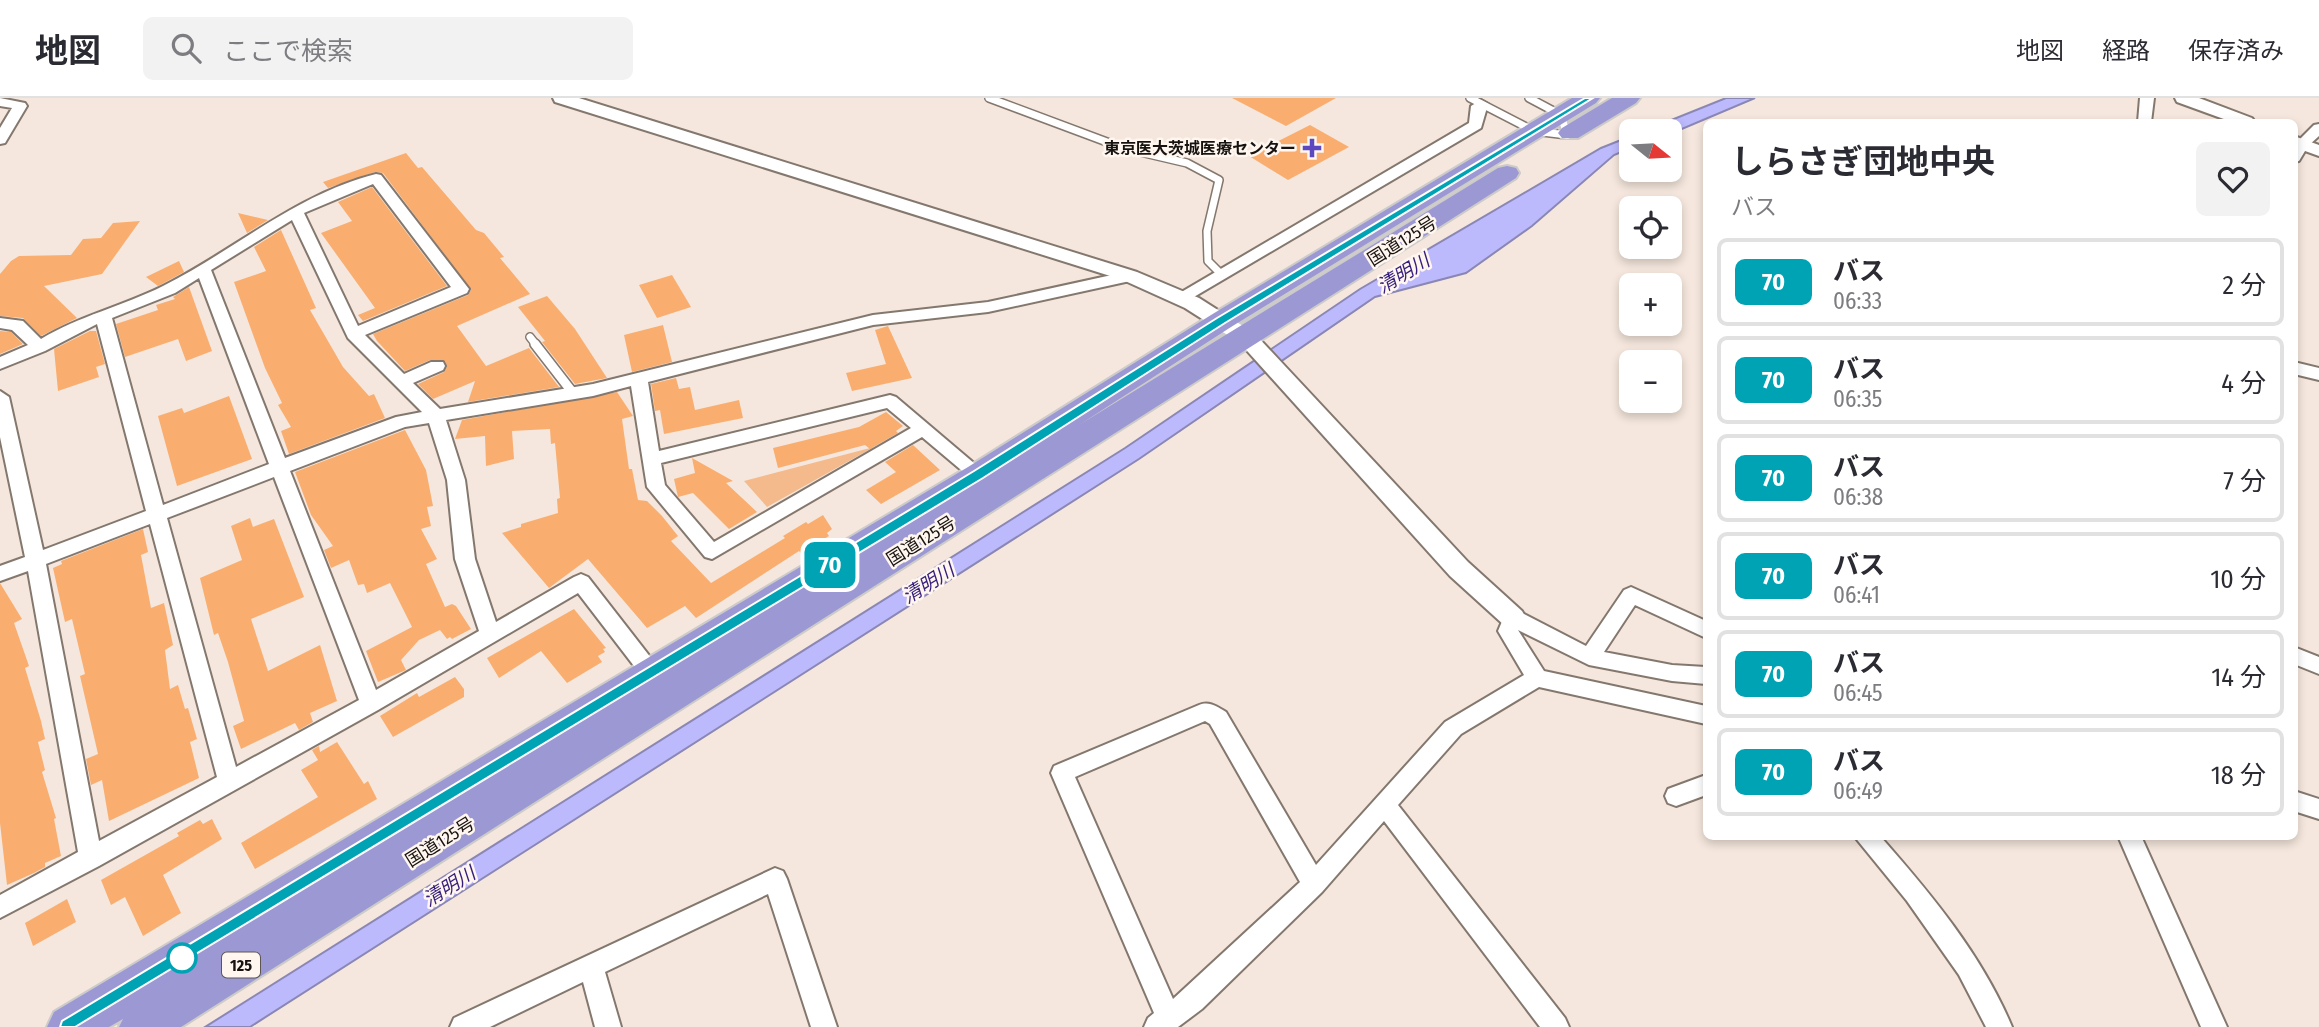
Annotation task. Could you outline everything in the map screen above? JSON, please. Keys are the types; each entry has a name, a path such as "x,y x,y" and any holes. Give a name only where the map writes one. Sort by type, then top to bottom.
{"highway":[{"name":"国道125号","path":"69,1027 979,475 1234,330 1534,131 1564,125 1588,98"},
{"name":"国道125号","path":"141,1027 1234,330 1564,125 1628,98"}],"street":[{"path":"561,98 1130,276 1181,297 1234,330 1333,429 1459,569 1513,618 1589,657 1672,673 1703,676"},
{"path":"2145,119 2147,98"},
{"path":"2183,98 2238,119"},
{"path":"1181,297 1476,125 1476,101"},
{"path":"0,102 20,106 0,140"},
{"path":"2302,149 2319,128"},
{"path":"0,363 40,347 68,330 170,289 296,212 326,196 376,178 461,289 354,334"},
{"path":"296,212 354,334 435,414 456,480 465,559 490,635"},
{"path":"203,269 371,704"},
{"path":"0,574 402,421 639,380 873,320 988,307 1130,276"},
{"path":"103,316 229,782"},
{"path":"0,323 17,325 40,347"},
{"path":"402,381 437,366"},
{"path":"2298,369 2319,374"},
{"path":"639,380 656,487 712,552 923,429"},
{"path":"0,397 36,561 90,859"},
{"path":"651,459 890,401 979,475"},
{"path":"0,907 371,704 581,582 651,673"},
{"path":"1589,657 1631,595 1703,629"},
{"path":"1513,618 1508,631 1537,678"},
{"path":"2298,657 2319,666"},
{"path":"1314,884 1218,718 1206,711 1062,773 1163,1023 1193,1000 1314,884 1453,729 1537,678 1703,714"},
{"path":"1676,796 1703,786"},
{"path":"2298,802 2319,809"},
{"path":"1385,805 1556,1027"},
{"path":"1868,840 1914,893 1968,967 1999,1027"},
{"path":"2131,840 2214,1027"},
{"path":"463,1027 775,879 824,1027"},
{"path":"591,965 608,1027"}],"lane":[{"path":"989,98 1124,148 1187,163 1219,180 1208,231 1208,261 1221,274"},
{"path":"1529,98 1564,125"},
{"path":"1476,101 1534,131"},
{"path":"530,337 573,393"}],"shaded area":[{"path":"874,447 767,507 744,481"}],"water":[{"path":"1726,98 1755,98 1703,119 1682,129 1682,119 1674,119"},
{"name":"清明川","path":"1619,141 1619,153 1532,226 1466,273 1375,297 1139,459 250,1027 205,1027 1125,448 1360,289 1601,148"}],"building":[{"path":"1232,98 1336,98 1286,126"},
{"path":"1310,125 1349,147 1288,180 1249,156"},
{"path":"406,153 418,168 422,167 476,230 484,233 504,257 500,258 530,294 457,326 486,366 529,348 559,387 468,402 475,381 433,399 418,384 444,372 447,367 445,361 430,360 405,371 377,341 373,334 468,295 471,290 383,173 375,172 328,188 323,182"},
{"path":"372,187 447,286 363,321 358,315 375,308 321,233 352,221 338,202"},
{"path":"238,213 268,220 247,233"},
{"path":"140,221 102,274 44,286 77,318 41,336 23,318 0,316 0,274 11,261 19,256 71,255 83,239 101,238 113,223"},
{"path":"281,230 316,308 310,310 343,367 369,396 374,394 385,418 289,454 281,431 291,427 278,405 282,403 265,368 234,282 266,271 254,247"},
{"path":"179,261 184,272 158,286 146,277"},
{"path":"672,275 691,307 657,318 639,285"},
{"path":"189,287 212,351 186,361 178,339 125,357 116,324 158,310 156,305 175,299 173,297"},
{"path":"547,296 575,329 607,378 575,384 542,342 545,341 518,307"},
{"path":"663,325 672,362 632,372 624,335"},
{"path":"888,326 912,378 852,391 846,373 886,364 875,330"},
{"path":"0,331 11,332 23,344 0,354"},
{"path":"90,331 96,331 105,364 96,367 99,377 58,391 54,349"},
{"path":"676,378 679,389 690,387 695,410 739,400 743,418 664,434 660,410 655,411 651,384"},
{"path":"617,392 633,416 622,419 629,469 632,469 638,500 647,501 662,516 678,536 671,541 711,583 785,538 783,536 806,522 808,524 823,515 832,529 827,533 829,536 801,553 799,551 696,618 685,606 647,628 588,559 549,588 502,533 558,513 557,499 560,498 555,443 551,444 550,429 512,431 514,459 486,466 485,436 455,439 462,420"},
{"path":"229,396 252,459 177,486 158,416 182,408 184,413"},
{"path":"886,412 903,426 896,431 898,433 870,449 865,445 778,468 773,448 859,427"},
{"path":"405,430 426,470 433,506 427,507 431,526 421,529 437,559 426,564 445,607 452,604 456,606 471,629 452,639 447,639 440,630 419,640 401,660 406,670 378,682 366,651 412,627 390,583 367,593 364,584 358,585 349,560 331,568 324,550 333,546 311,515 295,472"},
{"path":"913,445 940,470 881,504 866,490 896,472 885,462"},
{"path":"692,458 733,481 726,483 757,512 729,529 693,493 678,497 674,479 695,473"},
{"path":"250,518 253,527 274,519 304,597 251,619 268,671 320,645 337,701 310,713 313,722 299,730 295,723 241,749 233,726 244,721 218,633 214,635 200,578 242,560 231,526"},
{"path":"143,529 148,552 141,555 151,608 164,603 173,645 165,650 170,689 178,685 185,709 188,708 197,739 190,742 199,778 109,821 102,780 91,785 86,759 98,754 80,676 85,674 72,619 65,622 53,568 62,564 61,561"},
{"path":"0,583 22,619 14,623 29,666 25,668 45,739 38,742 45,770 42,772 56,818 54,819 61,856 45,863 45,867 34,873 7,885 0,823"},
{"path":"574,609 606,648 603,649 605,652 598,656 602,662 567,683 541,651 499,678 487,658"},
{"path":"455,677 464,689 464,697 393,737 380,716 417,693 419,697"},
{"path":"337,742 364,784 368,781 377,799 255,869 241,843 318,797 301,770 318,760 312,750 319,746 320,752"},
{"path":"212,819 222,839 163,875 181,913 143,936 125,897 111,905 101,880 179,836 177,833 200,820 203,824"},
{"path":"67,899 76,922 33,946 25,923"}],"bus line":[{"name":"70","path":"69,1027 979,475 1221,321 1588,98"}],"place":[{"name":"東京医大茨城医療センター","path":"1312,148"}]}
